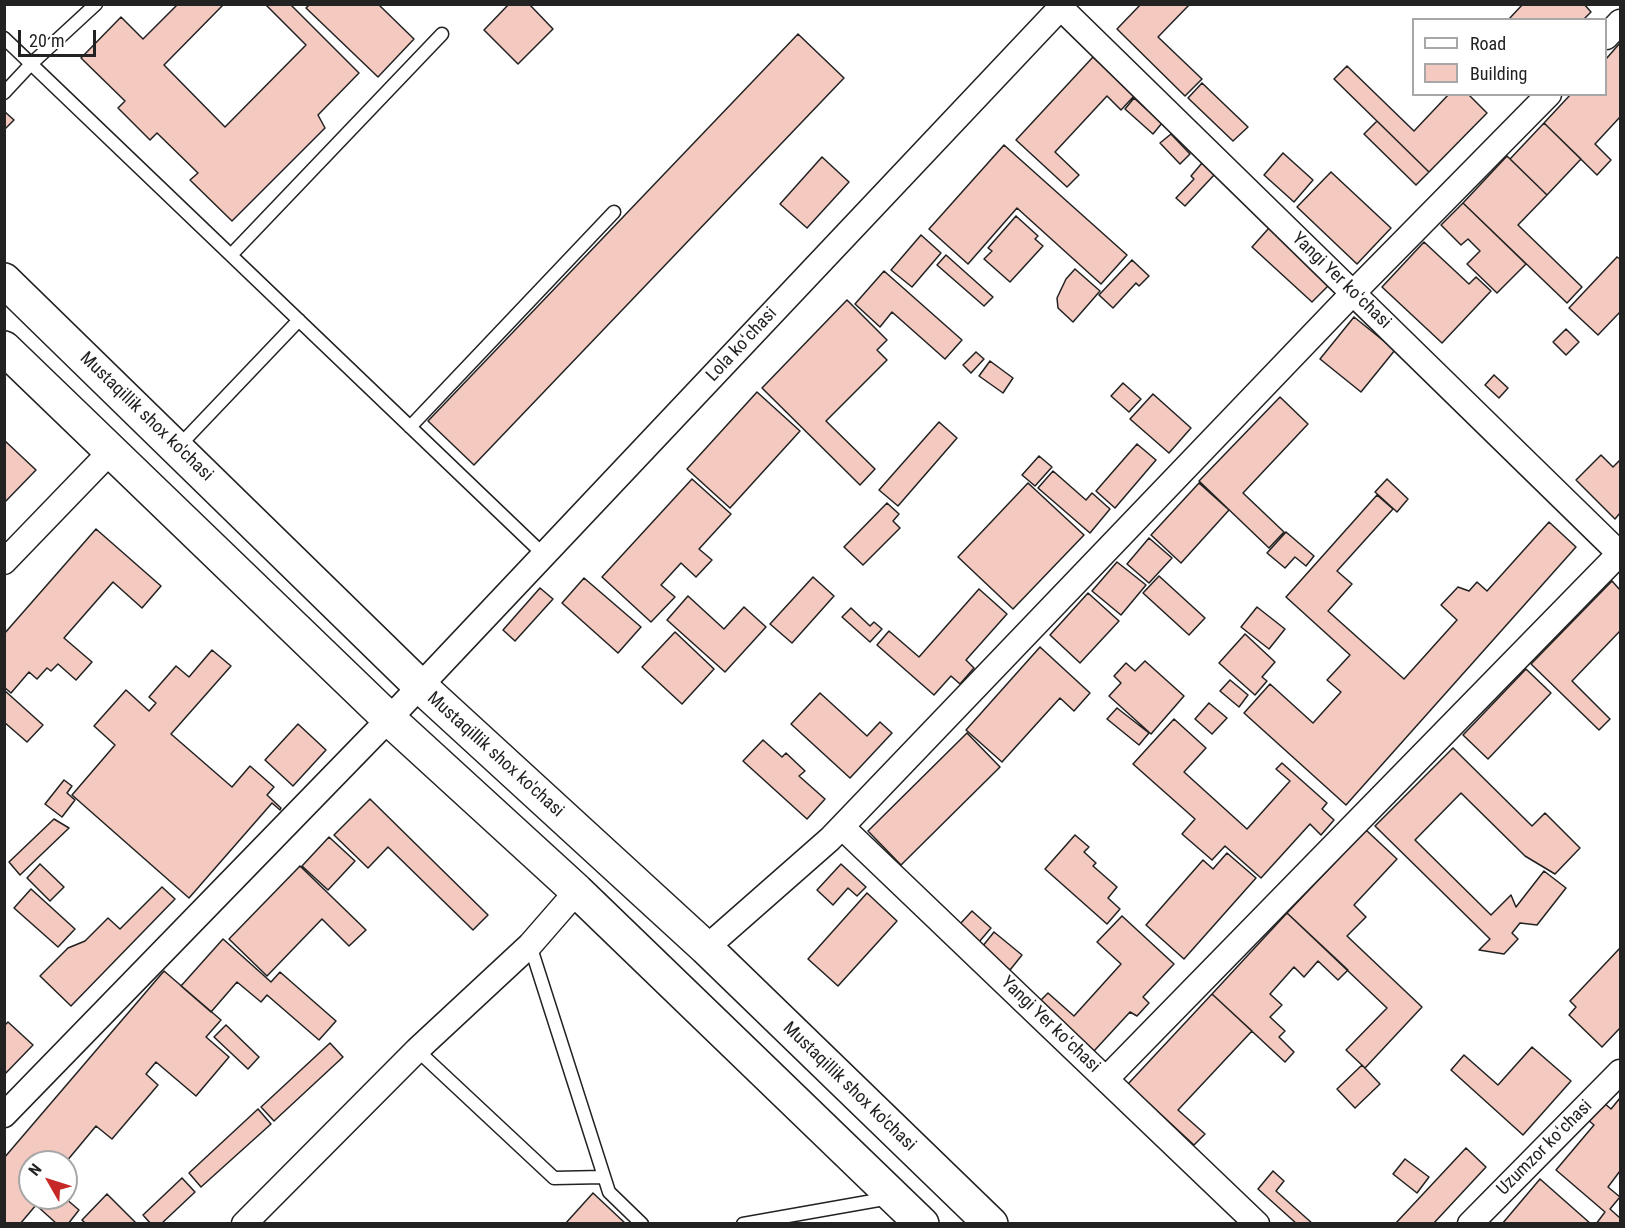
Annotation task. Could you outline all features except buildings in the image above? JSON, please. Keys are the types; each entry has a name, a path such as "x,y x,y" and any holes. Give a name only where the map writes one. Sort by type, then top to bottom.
{"main road":[{"name":"Mustaqillik shox ko'chasi","path":"4,280 178,447 419,686 706,948 991,1224"},
{"path":"4,348 389,719 577,891 922,1224"}],"street":[{"name":"Yangi Yer koʻchasi","path":"1063,6 1620,553"},
{"name":"Lola koʻchasi","path":"4,1115 389,719 1063,6"},
{"path":"1607,36 1620,22"},
{"path":"706,948 842,827 1353,293 1547,96"},
{"path":"4,562 111,452"},
{"path":"1106,1079 1620,553"},
{"name":"Yangi Yer koʻchasi","path":"842,827 1257,1224"},
{"path":"244,1224 417,1050 530,945 577,891"},
{"name":"Uzumzor koʻchasi","path":"1470,1224 1620,1072"}],"lane":[{"path":"4,93 31,64 96,4"},
{"path":"231,255 442,33"},
{"path":"4,38 543,554"},
{"path":"410,427 614,212"},
{"path":"178,447 299,320"},
{"path":"530,945 609,1192 642,1224"},
{"path":"417,1050 554,1178 603,1177"},
{"path":"743,1224 895,1197"}]}
